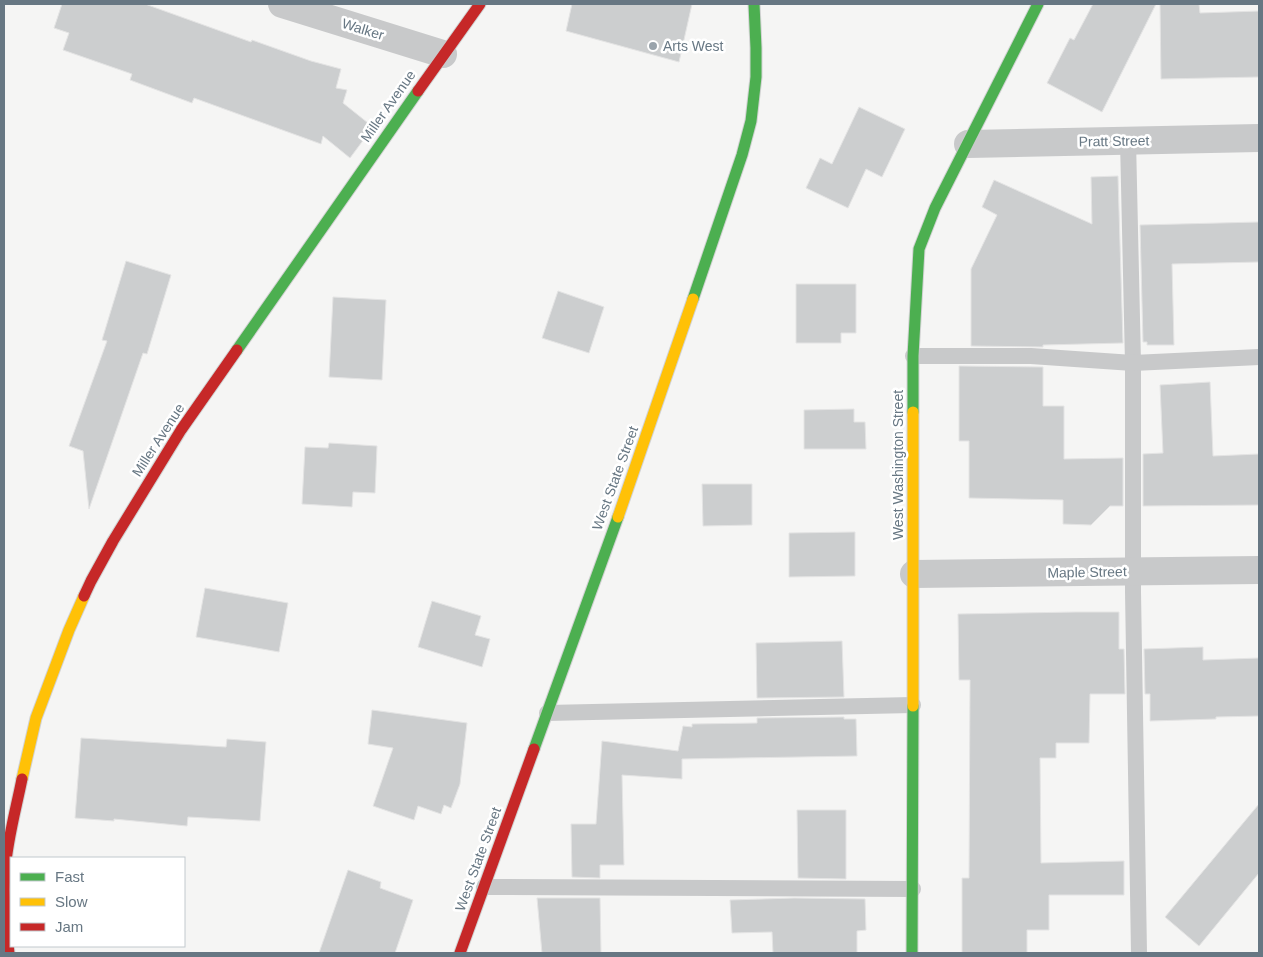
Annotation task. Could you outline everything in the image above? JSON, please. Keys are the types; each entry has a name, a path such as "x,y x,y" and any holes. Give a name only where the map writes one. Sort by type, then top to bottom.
{"street":[{"name":"Walker","path":"282,4 443,54"},
{"name":"Miller Avenue","path":"9,953 4,902 5,869 23,773 36,718 69,630 91,581 180,430 480,4"},
{"name":"West State Street","path":"460,953 640,456 742,155 751,121 755,89 757,60 754,4"},
{"name":"West Washington Street","path":"912,953 913,356 919,249 936,208 1038,4"},
{"name":"Pratt Street","path":"968,144 1259,138"},
{"name":"Maple Street","path":"914,574 1259,570"}],"lane":[{"path":"1128,140 1133,363 1139,953"},
{"path":"913,356 1031,356 1133,363 1259,357"},
{"path":"547,713 913,705"},
{"path":"484,886 912,889"}],"building":[{"path":"62,4 145,4 251,42 252,40 311,61 341,69 336,88 347,90 343,103 373,127 350,158 323,136 321,144 194,98 192,103 130,80 132,74 63,50 69,33 54,28"},
{"name":"Arts West","path":"572,4 692,4 679,62 566,31"},
{"path":"1093,4 1156,4 1102,112 1047,83 1070,38 1074,40"},
{"path":"1160,4 1199,4 1200,13 1259,11 1259,77 1161,79"},
{"path":"859,107 905,129 882,177 866,169 848,208 806,188 820,158 832,164"},
{"path":"1118,176 1123,343 1043,345 1043,347 971,346 971,269 997,215 982,207 994,180 1092,224 1091,177"},
{"path":"1259,222 1259,262 1172,264 1174,345 1147,345 1147,342 1143,342 1140,225"},
{"path":"126,261 171,275 147,354 143,353 89,509 83,451 69,446 107,341 102,340"},
{"path":"796,284 856,284 856,333 841,333 841,343 796,343"},
{"path":"558,291 604,307 589,353 542,338"},
{"path":"333,297 386,300 382,380 329,377"},
{"path":"959,366 1043,367 1043,406 1064,406 1064,459 1123,458 1123,506 1110,506 1091,525 1063,524 1063,500 969,498 969,441 959,441"},
{"path":"1210,382 1213,456 1259,454 1259,505 1143,506 1143,454 1163,453 1160,385"},
{"path":"854,409 854,422 865,422 866,449 804,449 804,410"},
{"path":"329,443 377,446 375,493 353,492 352,507 302,504 305,447 328,448"},
{"path":"702,484 752,484 752,525 703,526"},
{"path":"855,532 855,576 789,577 789,533"},
{"path":"205,588 288,603 279,652 196,637"},
{"path":"432,601 481,616 475,635 490,639 482,667 418,647"},
{"path":"1119,612 1119,649 1124,649 1125,694 1090,694 1089,743 1056,743 1056,758 1040,758 1041,863 1124,861 1124,895 1049,895 1049,930 1027,930 1027,953 962,953 962,878 969,878 970,680 959,680 958,614"},
{"path":"842,641 844,697 757,698 756,643"},
{"path":"1203,647 1203,660 1259,658 1259,716 1150,721 1150,694 1145,694 1144,649"},
{"path":"372,710 467,723 460,784 451,808 444,805 441,814 418,806 414,820 373,806 393,748 368,744"},
{"path":"844,717 844,719 856,719 857,756 682,759 682,779 622,775 624,865 600,865 600,878 572,877 571,824 596,824 602,741 678,751 683,726 692,727 692,724 757,723 757,718"},
{"path":"81,738 226,747 227,739 266,742 260,821 188,817 187,826 114,819 114,821 75,818"},
{"path":"1259,804 1259,873 1199,946 1165,917"},
{"path":"797,810 846,810 846,879 798,878"},
{"path":"348,870 381,882 380,888 413,900 395,953 319,953"},
{"path":"537,898 600,898 601,953 542,953"},
{"path":"794,898 865,899 866,930 857,931 857,953 773,953 772,932 732,933 730,900"}],"traffic: fast":[{"path":"693,299 742,155 751,121 756,77 754,4"},
{"path":"913,412 913,356 919,249 935,208 1038,4"},
{"path":"237,350 418,91"},
{"path":"534,749 618,517"},
{"path":"912,953 913,706"}],"traffic: slow":[{"path":"618,517 693,299"},
{"path":"913,412 913,706"},
{"path":"22,779 36,718 69,630 84,596"}],"traffic: jam":[{"path":"418,91 480,4"},
{"path":"84,596 113,541 181,430 237,350"},
{"path":"460,953 534,749"},
{"path":"9,953 4,881 10,837 22,779"}],"place":[{"name":"Arts West","path":"653,46"}]}
